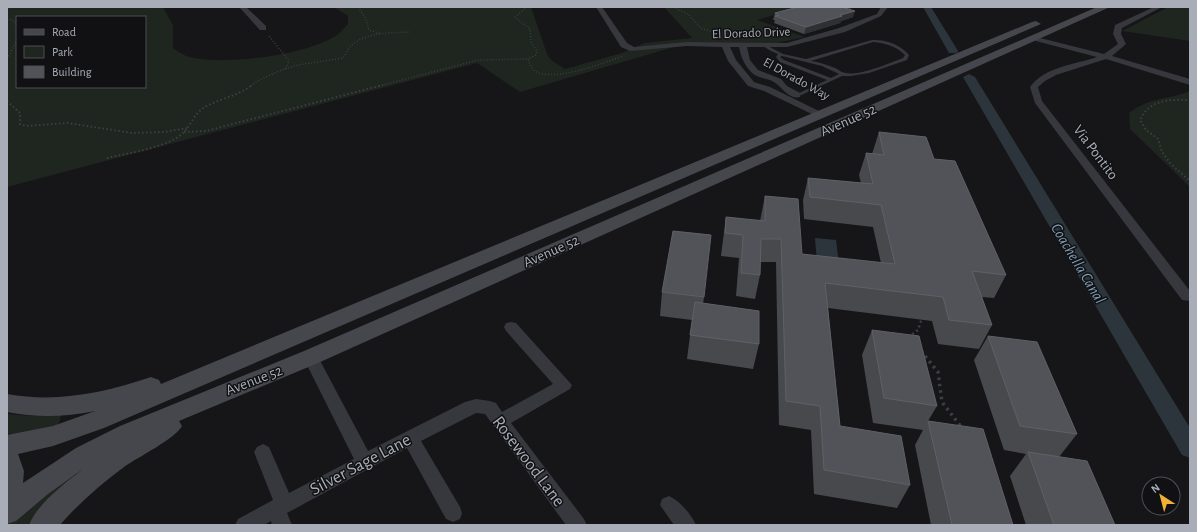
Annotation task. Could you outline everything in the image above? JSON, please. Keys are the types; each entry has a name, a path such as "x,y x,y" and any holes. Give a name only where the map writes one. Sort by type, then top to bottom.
{"main road":[{"name":"Avenue 52","path":"7,445 64,434 903,80 1105,7"},
{"path":"1046,29 1080,13 1082,10 1075,8"},
{"name":"Avenue 52","path":"7,512 40,485 96,448 213,396 311,357 860,115 1046,29"},
{"path":"860,115 853,109 884,95 903,80"},
{"path":"778,151 799,133 836,117 825,113"},
{"path":"556,249 551,243 552,239 619,209 640,192"},
{"path":"7,403 43,408 71,407 100,401 129,394 298,336"},
{"path":"42,525 89,478 121,454 185,418 311,357"},
{"path":"7,456 12,465 12,479 7,496"}],"street":[{"path":"242,7 263,28"},
{"name":"El Dorado Drive","path":"599,7 624,45 633,49 687,44 726,46 787,45 842,30 879,15 885,7"},
{"path":"1105,56 1117,50 1122,44 1117,34 1118,27 1159,7"},
{"path":"1046,29 1084,52 1105,56 1190,82"},
{"name":"El Dorado Way","path":"726,46 732,61 751,84 825,113"},
{"name":"El Dorado Way","path":"743,46 746,60 755,72 778,81 784,88 825,113"},
{"name":"Via Pontito","path":"1105,56 1087,65 1051,74 1040,79 1034,87 1038,101 1187,297"},
{"path":"748,79 765,76"},
{"path":"500,421 564,385 511,328"},
{"path":"311,357 365,462"},
{"name":"Rosewood Lane","path":"476,406 490,408 577,525"},
{"name":"Silver Sage Lane","path":"245,525 281,513 365,462 464,409 476,406"},
{"path":"410,438 453,513"},
{"path":"263,452 281,513"},
{"path":"669,505 686,525"}],"lane":[{"path":"797,96 843,76 856,75 905,59 907,55 898,47 884,42 873,41 808,60"},
{"path":"763,45 780,55 808,60 840,72 843,76"},
{"path":"780,55 778,58 782,61 832,80"}],"path":[{"path":"7,10 12,7"},
{"path":"358,7 366,19 369,30 383,34"},
{"path":"184,132 206,131 478,60 528,59 536,55 537,51 531,42 530,29 515,17 527,7"},
{"path":"673,7 688,14 701,28 723,36"},
{"path":"7,18 14,21 16,25"},
{"path":"107,158 163,144 175,139 184,132 202,109 244,91 257,81 286,68 289,61 263,28"},
{"path":"275,73 298,65 343,58 347,50 354,43 383,34 410,32"},
{"path":"7,59 12,52 16,41"},
{"path":"528,59 528,63 533,69 560,74 626,55"},
{"path":"1187,100 1168,100 1157,103 1145,113 1140,120 1146,130 1158,139 1159,150 1170,164 1190,181"},
{"path":"7,101 20,113 20,124 26,126 68,123 132,133 165,132 187,128"},
{"path":"912,340 910,336 921,325 923,314"},
{"path":"920,349 938,372 942,402 964,430"}],"green space":[{"path":"7,7 163,7 173,25 173,48 186,56 201,59 220,60 263,57 306,48 324,42 337,35 348,24 348,16 334,7 531,7 547,54 551,60 565,69 622,53 645,43 692,38 664,7 800,7 757,20 805,37 776,43 691,42 520,92 477,63 7,187"},
{"path":"1168,7 1190,7 1190,41 1122,31"},
{"path":"1190,91 1190,187 1130,129 1129,113 1152,101"},
{"path":"7,414 33,416 61,415 58,426 31,433 7,434"},
{"path":"70,474 78,478 30,525 7,525 33,501"}],"shaded area":[{"path":"815,238 836,240 839,264 817,262"}],"building":[{"path":"798,7 847,7 845,8 855,11 806,27 775,16 779,15 775,13"},
{"path":"879,132 926,137 934,159 955,161 1006,275 972,271 992,325 949,320 943,297 825,283 840,426 901,436 910,485 824,470 820,406 786,401 781,239 761,239 760,275 741,273 743,235 725,233 726,217 765,221 765,196 798,199 802,254 895,264 881,205 810,197 808,178 873,184 866,153 884,155"},
{"path":"673,231 711,235 704,297 662,292"},
{"path":"695,302 759,311 759,344 690,335"},
{"path":"872,330 919,336 937,406 884,398"},
{"path":"988,336 1037,342 1077,434 1020,426"},
{"path":"928,421 983,429 1013,525 952,525"},
{"path":"1028,452 1087,461 1115,525 1054,525"}],"waterway":[{"name":"Coachella Canal","path":"927,7 953,51"},
{"name":"Coachella Canal","path":"969,77 1190,448"}]}
